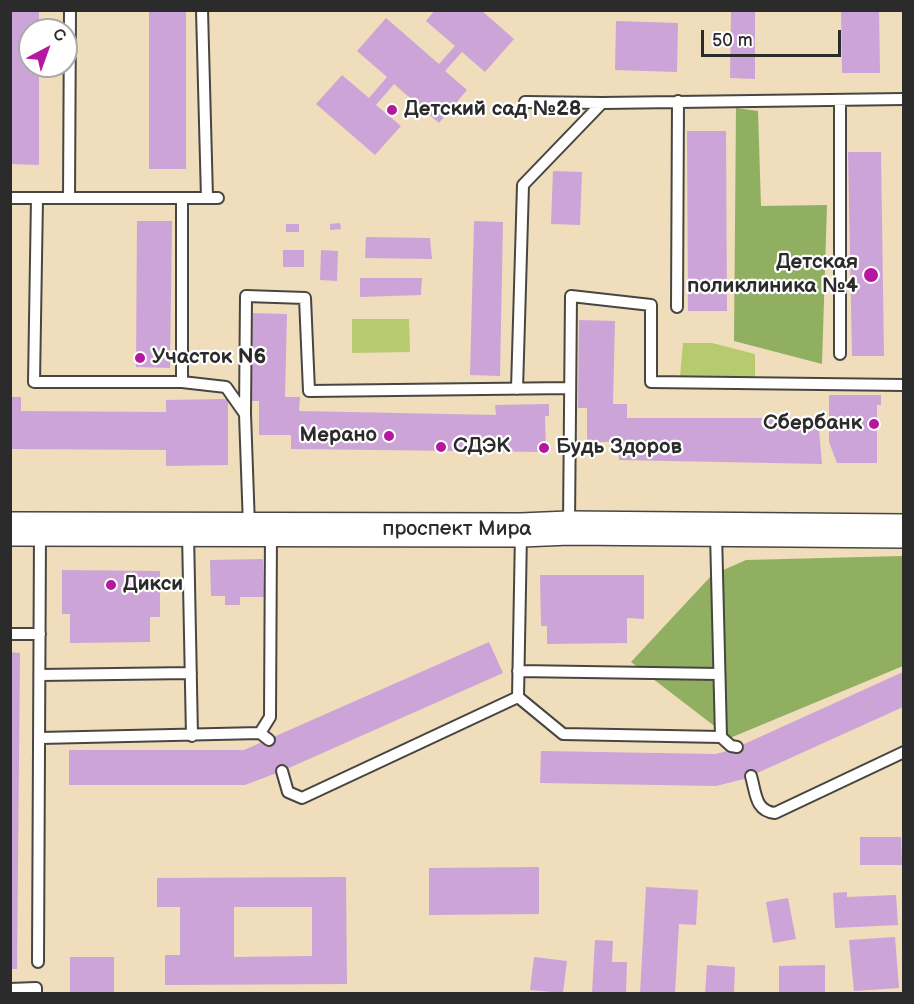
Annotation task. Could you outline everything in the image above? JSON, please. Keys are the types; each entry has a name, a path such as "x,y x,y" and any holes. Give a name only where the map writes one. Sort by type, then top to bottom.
{"main road":[{"name":"проспект Мира","path":"25,529 521,530 569,528 903,531"}],"lane":[{"path":"69,198 70,10"},
{"path":"10,198 212,198 202,10"},
{"path":"525,102 903,99"},
{"path":"840,100 840,354"},
{"path":"677,307 678,101"},
{"path":"517,389 523,185 602,103"},
{"path":"37,198 34,382 182,382 226,387 245,414"},
{"path":"182,198 182,382"},
{"path":"40,738 265,737 270,717 260,530 245,414 246,296 305,298 309,391 570,388"},
{"path":"569,528 571,296 651,304 651,382 903,385"},
{"path":"25,529 40,634 38,962"},
{"path":"188,530 192,736"},
{"path":"518,697 521,530"},
{"path":"716,530 721,737"},
{"path":"10,634 40,634"},
{"path":"518,671 719,674"},
{"path":"40,675 191,673"},
{"path":"518,697 563,734 721,737 731,746 737,747"},
{"path":"282,771 288,792 302,798 518,697"},
{"path":"751,776 760,808 775,813 903,752"},
{"path":"10,989 36,988 36,993"}],"green space":[{"path":"736,108 758,111 761,206 827,205 822,364 734,341"},
{"path":"352,319 409,319 410,352 352,353"},
{"path":"683,343 712,343 755,354 755,379 680,377"},
{"path":"903,556 903,666 730,738 631,662 712,575 746,560"}],"building":[{"path":"10,10 39,10 39,18 18,18 18,78 39,78 39,165 10,164"},
{"path":"149,10 186,10 186,169 149,169"},
{"path":"435,10 481,10 514,39 485,72 462,52 445,71 467,90 439,123 394,84 376,105 401,126 375,155 316,104 342,75 369,98 387,77 357,51 386,18 439,64 455,46 426,21"},
{"path":"731,10 755,10 755,79 730,78"},
{"path":"841,10 879,10 880,73 842,73"},
{"path":"616,21 678,23 677,72 615,70"},
{"path":"687,131 726,131 727,311 688,311"},
{"path":"848,152 881,152 884,356 852,356"},
{"path":"553,171 582,172 580,225 551,224"},
{"path":"137,221 172,221 170,368 136,367"},
{"path":"474,221 503,222 500,376 470,375"},
{"path":"340,223 341,229 330,230 330,224"},
{"path":"286,224 299,224 299,232 286,232"},
{"path":"366,237 430,238 432,259 365,258"},
{"path":"283,250 304,250 304,267 283,267"},
{"path":"321,250 338,251 337,281 320,280"},
{"path":"360,278 422,278 421,295 360,297"},
{"path":"251,313 287,314 285,397 300,397 299,411 496,415 495,405 549,404 549,416 545,416 546,452 291,449 291,435 259,435 259,401 250,401"},
{"path":"579,320 615,321 613,404 627,404 627,418 818,418 822,464 619,460 619,442 587,442 587,408 578,408"},
{"path":"829,395 881,395 881,405 877,405 877,463 837,463 829,442"},
{"path":"10,397 21,397 21,411 166,412 166,400 228,399 228,465 166,466 166,450 10,449"},
{"path":"263,559 264,597 240,597 240,605 225,605 225,596 211,596 210,560"},
{"path":"62,570 160,571 160,617 150,617 150,642 70,643 70,614 62,614"},
{"path":"540,575 644,575 644,619 627,618 627,643 547,644 547,626 541,626"},
{"path":"489,642 503,673 282,771 245,785 69,785 69,750 244,750"},
{"path":"10,652 20,653 17,969 10,969"},
{"path":"903,672 903,707 744,779 716,786 540,783 541,751 716,754 731,750"},
{"path":"860,837 901,837 902,865 860,865"},
{"path":"539,867 539,914 429,915 429,868"},
{"path":"346,877 347,984 165,985 165,955 180,955 180,907 157,907 157,878","holes":["234,907 312,907 312,956 234,957"]},
{"path":"646,887 698,890 696,925 679,924 675,993 640,993"},
{"path":"847,892 847,897 896,895 898,925 835,928 833,893"},
{"path":"788,898 796,939 773,943 766,902"},
{"path":"895,937 899,988 854,991 849,940"},
{"path":"595,940 613,941 612,962 627,962 626,993 592,993"},
{"path":"70,957 114,957 114,993 70,993"},
{"path":"534,957 567,961 563,993 530,990"},
{"path":"707,965 735,967 734,993 705,993"},
{"path":"825,965 825,993 779,993 779,966"}],"place":[{"name":"Детский сад №28","path":"392,110"},
{"name":"Детская поликлиника №4","path":"871,275"},
{"name":"Участок N6","path":"140,358"},
{"name":"Сбербанк","path":"874,424"},
{"name":"Мерано","path":"389,436"},
{"name":"СДЭК","path":"441,447"},
{"name":"Будь Здоров","path":"544,448"},
{"name":"Дикси","path":"111,585"}]}
